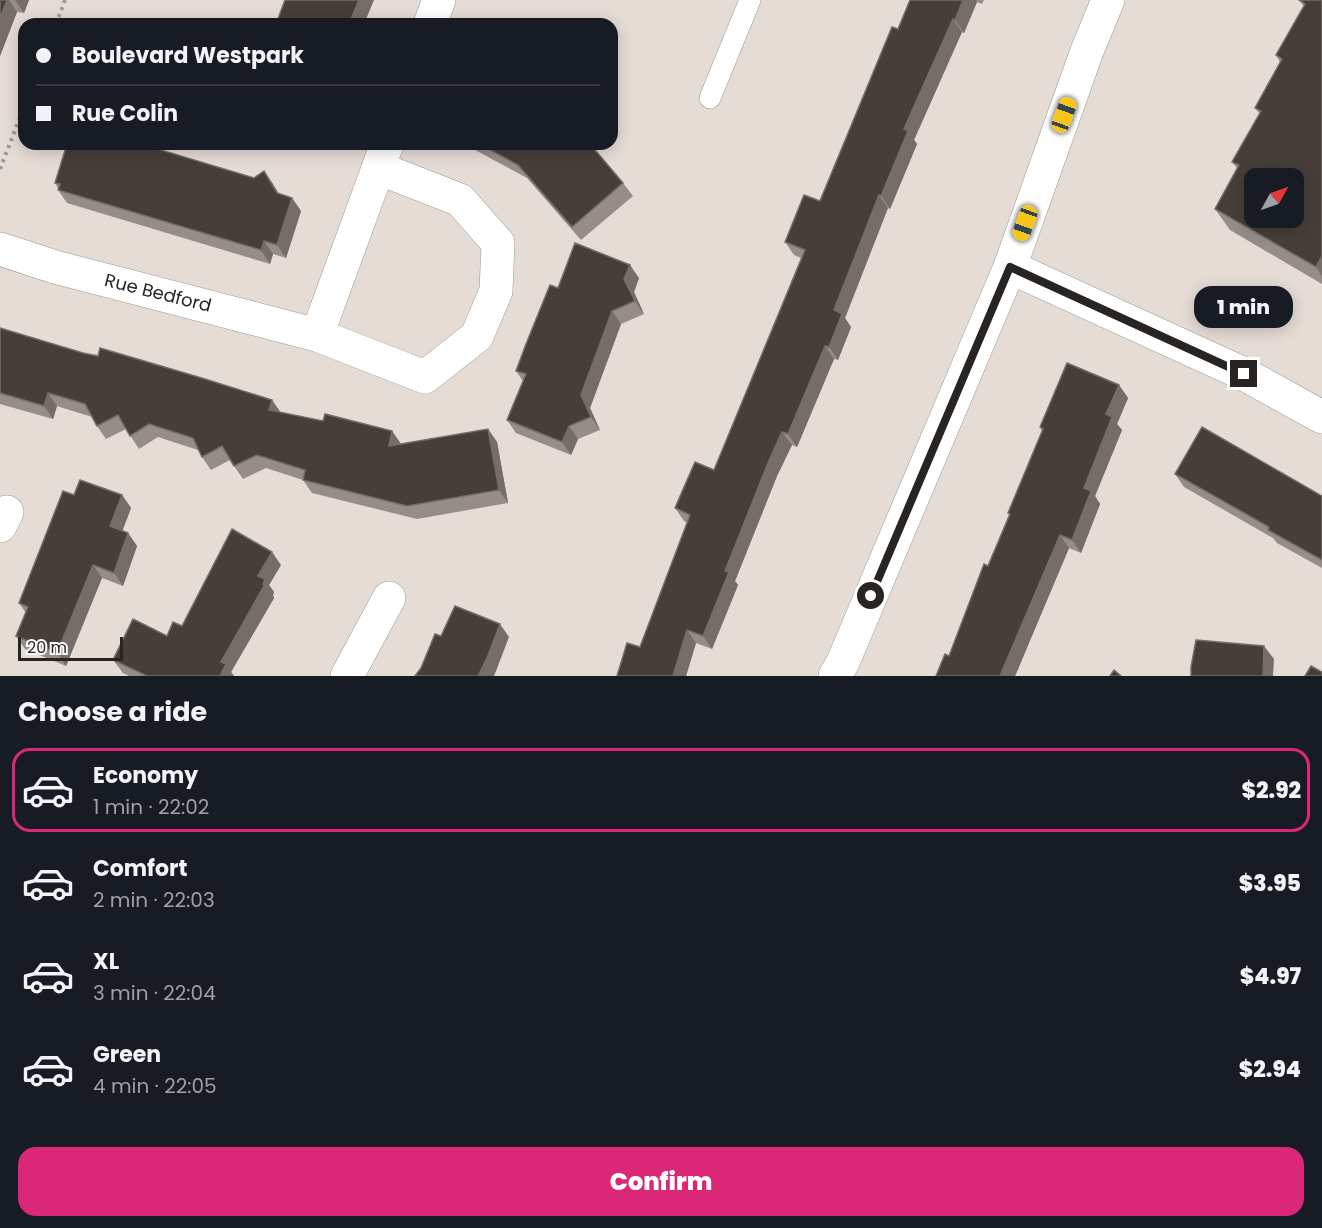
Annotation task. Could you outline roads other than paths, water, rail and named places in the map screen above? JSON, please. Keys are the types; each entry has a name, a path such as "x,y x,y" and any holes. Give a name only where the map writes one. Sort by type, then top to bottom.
{"street":[{"path":"432,18 439,0"},
{"path":"835,676 843,662 1010,267 1107,0"},
{"name":"Rue Bedford","path":"0,249 55,267 317,334 425,377 477,336 496,291 498,243 460,200 382,156 317,334"},
{"path":"1010,267 1244,374 1322,417"},
{"path":"347,676 389,598"}],"lane":[{"path":"710,98 750,0"}]}
